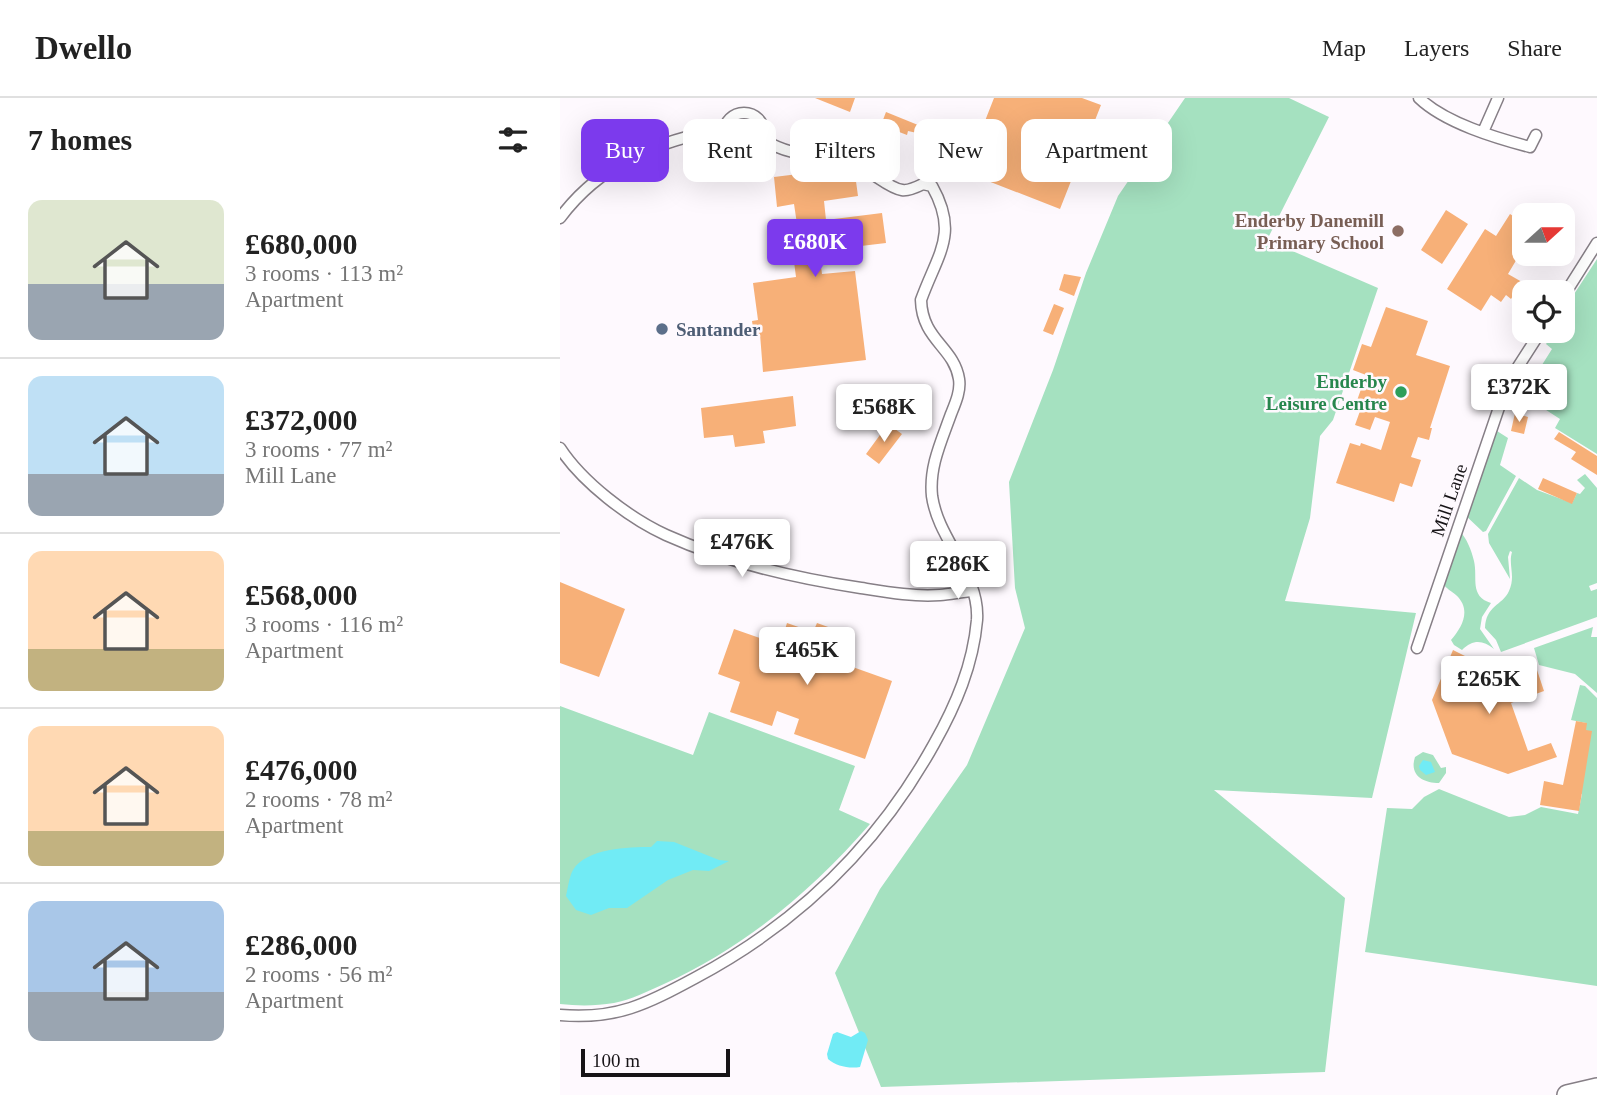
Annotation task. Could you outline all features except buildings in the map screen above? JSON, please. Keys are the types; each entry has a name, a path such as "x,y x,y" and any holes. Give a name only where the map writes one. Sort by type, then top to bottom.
{"highway":[{"path":"1567,1095 1597,1088"}],"street":[{"path":"1419,98 1431,110 1483,132 1530,147 1536,135"},
{"path":"1483,132 1498,98"},
{"path":"730,119 736,114 749,113 757,119"},
{"path":"560,218 587,187 612,168 636,154 683,138"},
{"path":"560,1015 584,1017 612,1014 639,1006 725,963 796,913 837,875 893,810 942,730 973,655 977,616 972,591 966,573 941,527 933,498 932,469 960,386 955,367 923,322 921,311 921,300 947,230 940,201 932,186 923,184 902,190 842,160 810,157 776,147"},
{"path":"1574,280 1597,243"},
{"name":"Mill Lane","path":"1417,648 1507,384 1533,343"},
{"path":"560,447 585,478 638,518 664,534 705,551 793,576 892,593 938,596 972,591"}],"green space":[{"path":"1185,98 1289,98 1329,117 1267,240 1378,288 1333,420 1320,436 1310,518 1285,601 1416,613 1372,798 1214,790 1345,898 1325,1072 881,1087 835,973 880,889 967,765 1025,628 1015,588 1009,482 1053,370 1086,273 1118,196 1128,182 1172,182 1171,119"},
{"path":"1597,259 1597,454 1555,428 1560,419 1523,395 1552,349 1547,343 1575,343 1575,293"},
{"path":"1497,431 1508,438 1500,465 1516,476 1483,532 1464,514"},
{"path":"1585,474 1597,488 1597,583 1589,586 1591,591 1597,589 1597,617 1501,652 1496,640 1485,628 1491,610 1506,596 1511,586 1512,552 1510,551 1508,557 1510,579 1489,543 1488,534 1519,478 1537,490 1572,503 1577,493 1580,494 1585,488 1577,480"},
{"path":"1459,530 1473,557 1477,591 1484,600 1491,603 1482,617 1480,629 1494,649 1478,642 1462,650 1451,640 1462,624 1464,607 1456,595 1443,584"},
{"path":"1593,627 1591,637 1597,637 1597,693 1575,674 1539,665 1534,648"},
{"path":"1580,685 1585,686 1597,698 1597,986 1365,952 1387,808 1412,809 1424,797 1439,789 1509,817 1525,815 1541,807 1578,814 1582,794 1574,792 1586,723 1571,720"},
{"path":"560,706 693,755 709,712 855,766 839,810 870,824 801,894 722,953 627,1000 594,1005 560,1004"},
{"path":"1423,752 1433,755 1441,768 1446,767 1446,773 1439,783 1423,780 1416,773 1415,757"}],"water":[{"path":"1423,760 1431,762 1435,772 1426,775 1420,770 1419,766"},
{"path":"657,841 674,842 719,860 729,861 709,871 693,870 668,880 627,908 609,908 591,915 576,910 566,896 573,870 579,863 598,853 620,848 651,847"},
{"path":"861,1031 868,1040 860,1067 843,1066 828,1059 833,1034 837,1032 851,1037"}],"place":[{"name":"Enderby Danemill Primary School","path":"1398,231"},
{"name":"Santander","path":"662,329"},
{"name":"Enderby Leisure Centre","path":"1401,392"}]}
